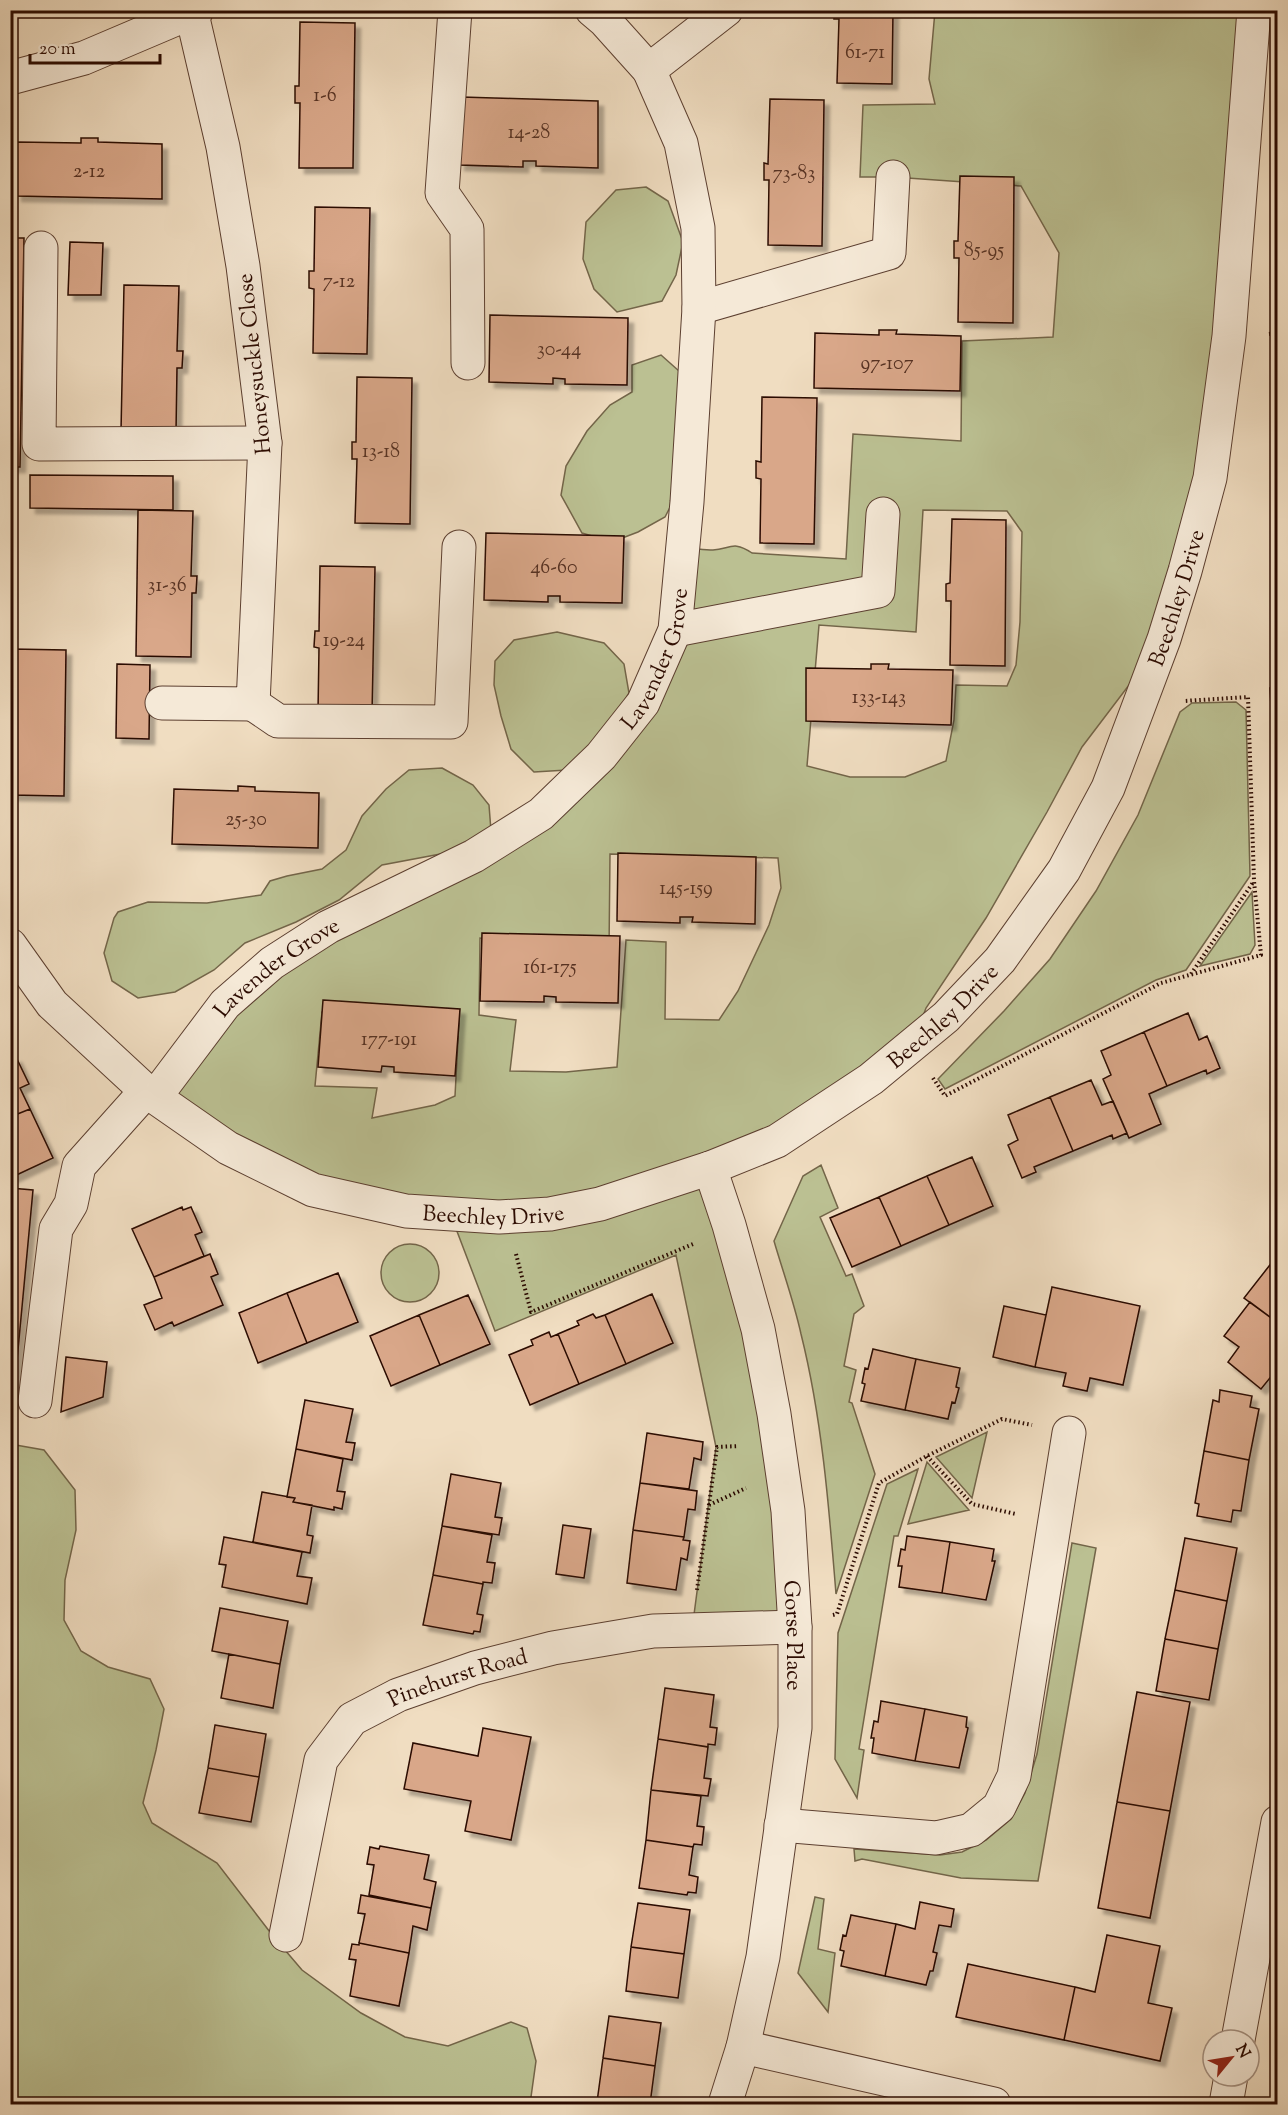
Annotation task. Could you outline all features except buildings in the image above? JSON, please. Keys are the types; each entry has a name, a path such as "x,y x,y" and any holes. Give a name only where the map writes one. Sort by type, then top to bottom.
{"street":[{"path":"455,10 442,193 467,229 468,363"},
{"name":"Lavender Grove","path":"35,1401 56,1230 71,1204 79,1166 150,1094 225,1004 272,963 328,927 474,856 541,814 601,756 643,703 675,630 687,502 699,308 698,228 681,143 650,70 592,10"},
{"path":"650,70 726,10"},
{"name":"Beechley Drive","path":"10,945 52,1004 150,1094 228,1148 314,1190 406,1211 507,1216 550,1214 600,1204 710,1168 777,1141 871,1079 946,1017 1000,960 1064,870 1108,788 1164,639 1210,478 1229,336 1254,10"},
{"path":"10,78 84,58 193,11"},
{"name":"Honeysuckle Close","path":"193,11 223,147 243,266 265,443 254,704"},
{"path":"699,308 889,253 893,177"},
{"path":"41,248 39,444 265,443"},
{"path":"675,630 878,591 883,514"},
{"path":"162,703 254,704 278,721 451,722 459,547"},
{"name":"Gorse Place","path":"710,1168 730,1228 758,1329 788,1512 795,1627 795,1728 763,1957 743,2047 725,2104"},
{"path":"782,1825 936,1839 971,1830 999,1807 1014,1776 1069,1433"},
{"name":"Pinehurst Road","path":"286,1935 321,1760 352,1719 398,1695 486,1665 553,1648 653,1630 795,1627"},
{"path":"1240,2028 1278,1822"},
{"path":"743,2047 994,2104"},
{"path":"1226,2104 1229,2088"}],"path":[{"path":"912,1046 945,1096 1161,984 1261,955 1254,881 1248,697 1138,704"},
{"path":"1190,975 1254,881"},
{"path":"507,1216 531,1312 730,1228"},
{"path":"795,1627 837,1614 879,1483 1002,1419 1069,1433"},
{"path":"692,1630 717,1447 778,1444"},
{"path":"927,1456 972,1504 1054,1522"}],"green space":[{"path":"935,11 1254,11 1229,336 1164,639 1082,747 986,918 926,1008 912,1045 711,1168 729,1225 795,1627 692,1630 716,1447 676,1255 495,1331 450,1213 375,1205 155,1097 225,1004 474,856 643,703 683,548 713,550 736,546 752,553 846,559 853,434 961,441 962,341 1053,337 1059,253 1021,186 893,177 860,177 863,105 935,104 929,79","holes":["923,510 1007,511 1022,532 1020,622 1016,665 1007,686 956,685 954,720 946,761 905,777 850,777 807,766 819,625 916,632","610,854 778,858 781,888 769,925 738,991 719,1020 665,1019 666,942 626,940 617,1067 566,1072 510,1071 516,1020 479,1015 480,938 609,952","322,1012 459,1021 455,1096 435,1105 372,1118 377,1088 315,1086"]},
{"path":"646,187 668,201 683,242 676,275 662,301 617,312 594,289 583,259 586,222 616,190"},
{"path":"661,355 679,371 680,488 665,517 638,532 612,542 582,533 561,495 566,466 587,431 610,405 632,392 632,365"},
{"path":"557,632 604,643 624,664 629,693 601,740 567,770 534,772 511,749 494,685 495,661 514,640"},
{"path":"1236,702 1246,710 1250,876 1186,970 1156,980 945,1089 938,1079 1004,1011 1050,959 1096,891 1138,815 1180,712 1192,703"},
{"path":"442,768 473,785 489,805 491,831 467,849 382,865 339,900 296,922 245,943 214,970 175,992 138,998 112,981 104,953 114,918 118,912 148,902 207,903 261,895 270,881 322,869 346,850 362,816 386,789 409,770"},
{"path":"1252,892 1255,945 1250,954 1200,966"},
{"path":"821,1165 838,1208 820,1217 846,1276 852,1274 864,1306 854,1314 844,1366 856,1370 849,1402 852,1403 875,1474 836,1594 827,1496 814,1398 798,1322 774,1241 803,1176"},
{"path":"410,1244 421,1246 434,1257 439,1273 437,1284 426,1297 410,1302 399,1300 386,1289 381,1273 383,1262 394,1249"},
{"path":"987,1432 972,1498 936,1457"},
{"path":"10,1444 44,1450 75,1490 76,1530 65,1580 64,1620 81,1651 108,1667 150,1679 164,1709 143,1803 152,1823 217,1863 302,1970 361,2013 405,2037 448,2046 511,2022 527,2028 536,2061 530,2104 11,2104"},
{"path":"927,1462 969,1510 908,1524"},
{"path":"918,1469 898,1536 894,1536 859,1749 864,1750 857,1798 835,1759 838,1633 887,1484"},
{"path":"1072,1543 1096,1548 1038,1881 961,1878 862,1859 855,1861 854,1849 940,1855 962,1852 986,1840 1011,1819 1025,1793 1037,1754"},
{"path":"815,1897 824,1899 818,1949 835,1953 828,2012 798,1973"}]}
